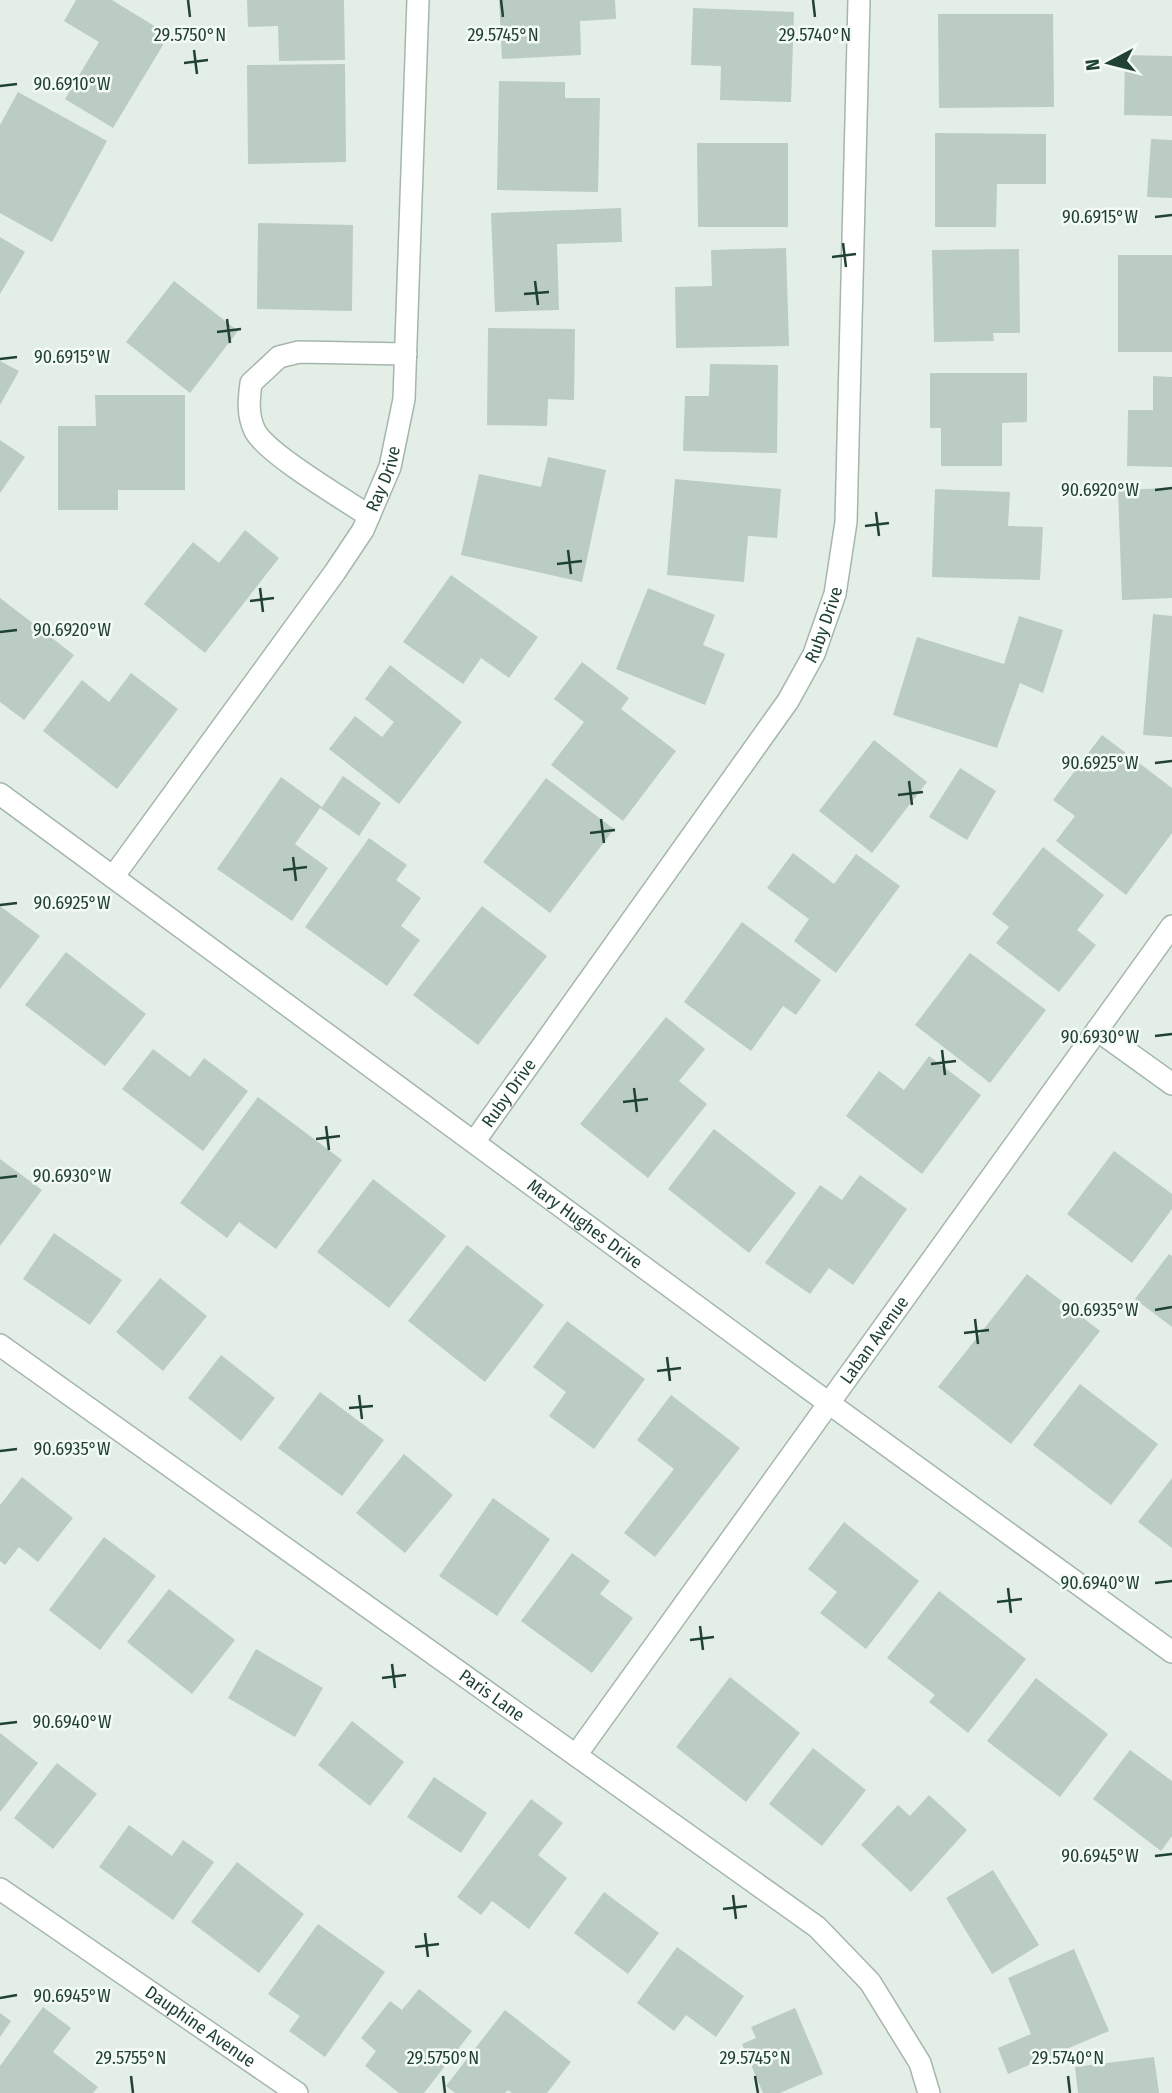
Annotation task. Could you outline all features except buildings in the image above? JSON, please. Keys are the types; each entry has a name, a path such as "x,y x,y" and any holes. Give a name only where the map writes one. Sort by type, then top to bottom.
{"street":[{"name":"Ray Drive","path":"113,877 335,572 363,530 390,467 404,399 418,0"},
{"name":"Ruby Drive","path":"474,1142 788,701 814,654 835,594 846,522 859,0"},
{"path":"369,516 271,450 256,432 248,407 251,383 279,357 299,352 406,354"},
{"name":"Mary Hughes Drive","path":"0,794 828,1403 1172,1652"},
{"name":"Laban Avenue","path":"576,1755 1172,926"},
{"path":"1097,1030 1172,1084"},
{"name":"Paris Lane","path":"0,1345 817,1927 870,1982 920,2063 929,2093"},
{"name":"Dauphine Avenue","path":"0,1889 297,2093"}]}
